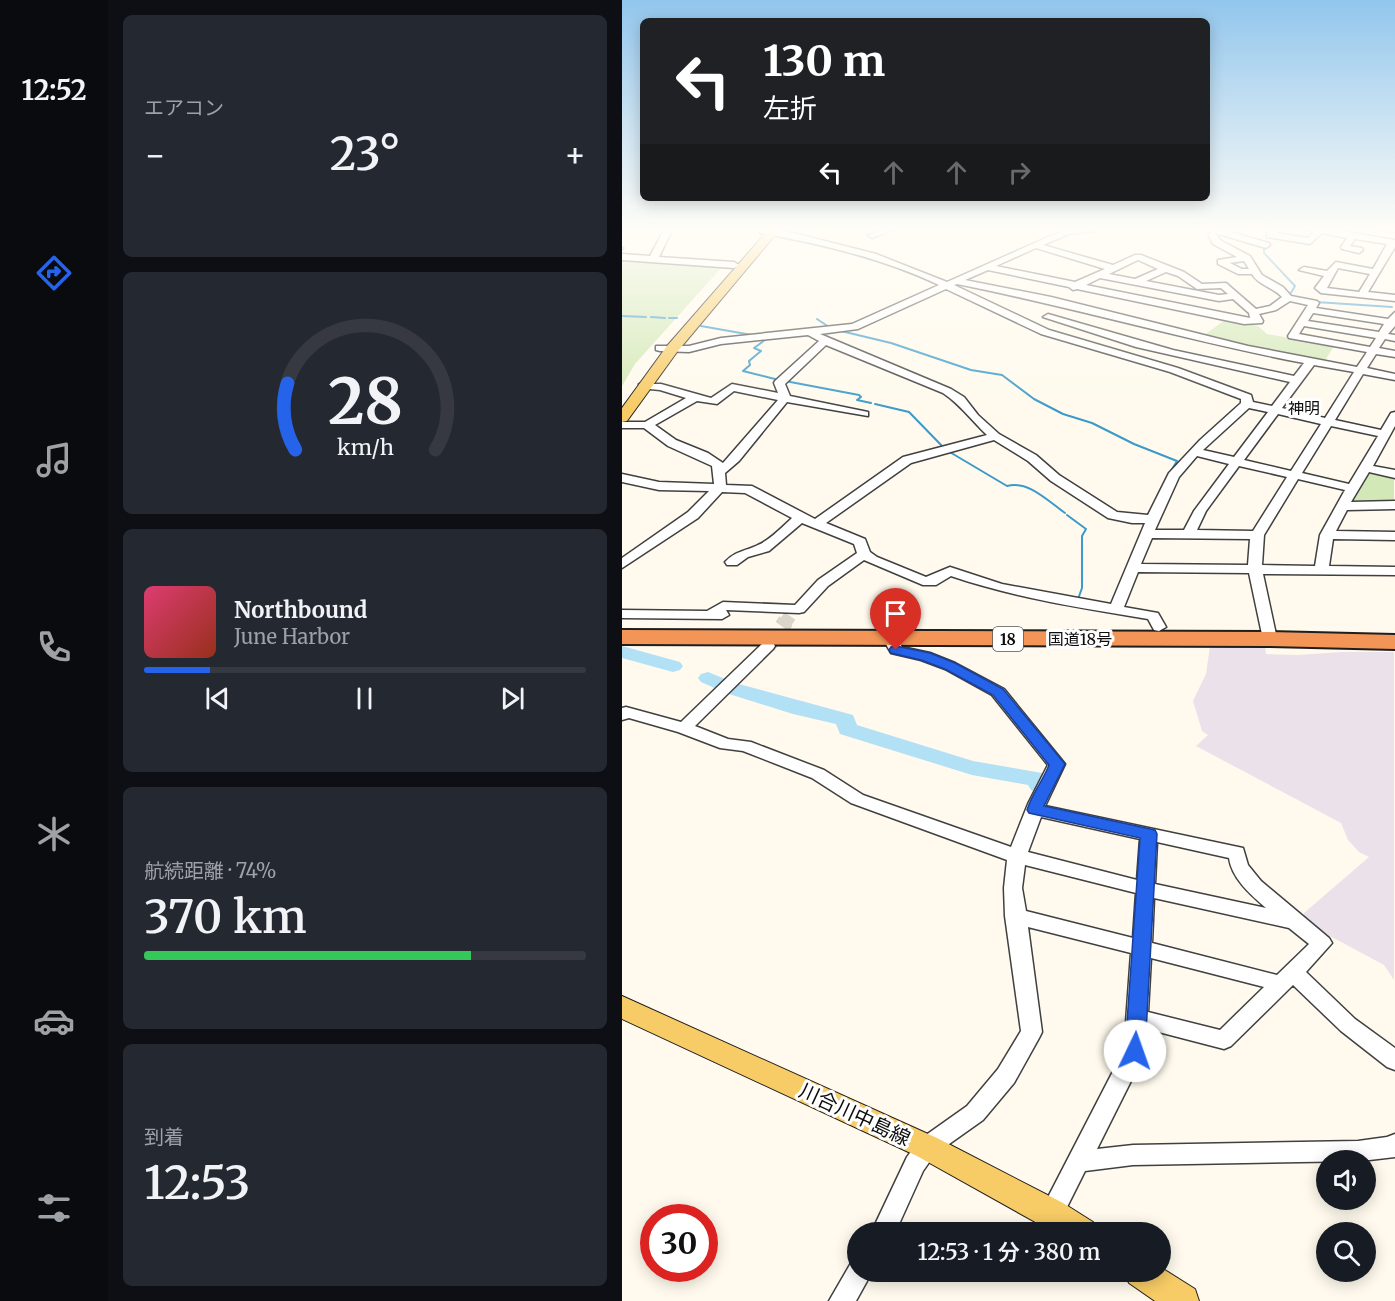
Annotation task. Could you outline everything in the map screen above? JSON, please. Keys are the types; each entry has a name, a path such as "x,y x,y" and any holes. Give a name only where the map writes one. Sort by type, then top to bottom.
{"highway":[{"name":"国道18号","path":"622,625 1159,627 1394,642"},
{"name":"国道18号","path":"622,637 890,639 1269,633 1394,628"}],"main road":[{"path":"622,418 666,349 715,289"},
{"path":"622,398 719,289"},
{"name":"川合川中島線","path":"622,1007 927,1147 1066,1222"},
{"path":"1155,1282 1183,1301"}],"street":[{"path":"666,349 689,349 748,337 812,333 854,327 941,289"},
{"path":"961,289 1045,332 1140,359 1222,386 1247,397 1247,404 1194,452 1173,476 1115,611"},
{"path":"981,289 1068,305 1192,323 1258,321 1254,312 1227,289"},
{"path":"1051,300 1070,289"},
{"path":"1079,289 1192,323 1248,350 1394,377"},
{"path":"1171,289 1219,298 1234,296"},
{"path":"1280,289 1288,298 1314,303 1312,310 1293,336 1394,354"},
{"path":"1325,289 1394,298"},
{"path":"1362,294 1365,289"},
{"path":"1254,312 1273,308 1288,298"},
{"path":"1033,326 1068,305"},
{"path":"1269,633 1255,570 1257,535 1393,320 1312,310"},
{"path":"1048,317 1158,349 1296,380"},
{"path":"1140,359 1158,349 1192,323"},
{"path":"1303,323 1394,338"},
{"path":"812,333 825,341 947,391 960,399 974,417 995,436 1032,458 1055,478 1113,515 1132,519 1153,519"},
{"path":"785,397 779,382 825,341"},
{"path":"1188,535 1200,511 1310,361"},
{"path":"643,387 661,387 713,402 732,387 864,414"},
{"path":"647,426 695,397"},
{"path":"718,472 729,466 742,452 754,433 778,408 785,397"},
{"path":"1247,404 1328,422 1381,439 1394,447"},
{"path":"1321,571 1327,535 1393,419"},
{"path":"622,425 647,426 672,443 704,456 718,465 720,487"},
{"path":"817,523 907,460 941,449 958,448 995,436"},
{"path":"1194,452 1352,488"},
{"path":"1366,468 1394,474"},
{"path":"622,490 628,480 659,486 748,489 772,504 860,542 864,554 872,560 923,581 931,582 950,571 998,587 1115,611 1153,616 1159,627"},
{"path":"622,564 693,515 720,487"},
{"path":"1343,506 1394,505"},
{"path":"732,562 743,554 764,548 801,517"},
{"path":"1147,534 1257,535"},
{"path":"1327,535 1394,536"},
{"path":"712,614 723,606 799,609 823,583 864,554"},
{"path":"1132,568 1394,571"},
{"path":"622,614 712,614 752,610 777,612 790,616"},
{"path":"888,1222 916,1164 927,1147 974,1113 1006,1076 1032,1032 1013,888 1018,856 1039,795 1051,778 1057,764 998,692 950,666 925,656 896,650 890,639"},
{"path":"684,728 768,646"},
{"path":"622,715 626,712 684,728 726,744 745,746 818,774 858,799 1018,856 1146,889 1294,922"},
{"path":"1035,810 1237,853 1240,866 1252,883 1294,922 1322,943 1224,1040 1136,1018"},
{"path":"1052,1213 1081,1161 1135,1051 1149,834"},
{"path":"1015,916 1141,948 1288,978 1394,1061"},
{"path":"1081,1161 1134,1155 1358,1151 1393,1148 1394,1144"},
{"path":"842,1301 854,1282"}],"shaded area":[{"path":"1210,646 1265,646 1266,654 1394,652 1394,980 1384,965 1330,936 1305,918 1304,913 1369,857 1359,852 1348,840 1341,823 1196,746 1208,735 1202,731 1193,701 1206,674"}],"green space":[{"path":"622,289 703,289 635,364 622,386"},
{"path":"1226,319 1258,326 1267,334 1334,346 1324,362 1244,347 1203,336"},
{"path":"1369,471 1394,477 1394,503 1350,504"}],"waterway":[{"path":"1289,296 1293,289"},
{"path":"1316,302 1392,307"},
{"path":"622,316 646,317"},
{"path":"651,317 665,318"},
{"path":"669,318 677,318"},
{"path":"817,319 829,327"},
{"path":"701,326 752,335"},
{"path":"841,331 891,343 971,370 1002,375 1034,399 1063,414 1092,423 1134,444 1177,461 1171,471"},
{"path":"769,337 754,348 761,351 749,361 750,365 743,371 779,380"},
{"path":"785,381 859,395 861,397 857,400 871,403"},
{"path":"875,404 909,412 944,448"},
{"path":"948,451 1007,486 1023,486 1030,489 1065,513"},
{"path":"1067,515 1086,529 1082,536 1082,588 1077,602"},
{"path":"622,652 644,658"},
{"path":"646,659 673,666"},
{"path":"708,678 726,685"},
{"path":"733,689 800,709 834,715 846,720 847,729 972,768 1040,779 1039,785"}],"tunnel":[{"path":"785,623 790,616"},
{"path":"768,646 786,621"}],"district":[{"name":"神明","path":"1304,408"}],"route":[{"path":"896,650 925,656 950,666 981,685 998,692 1057,764 1051,778 1039,795 1035,810 1149,834 1135,1051"}]}
